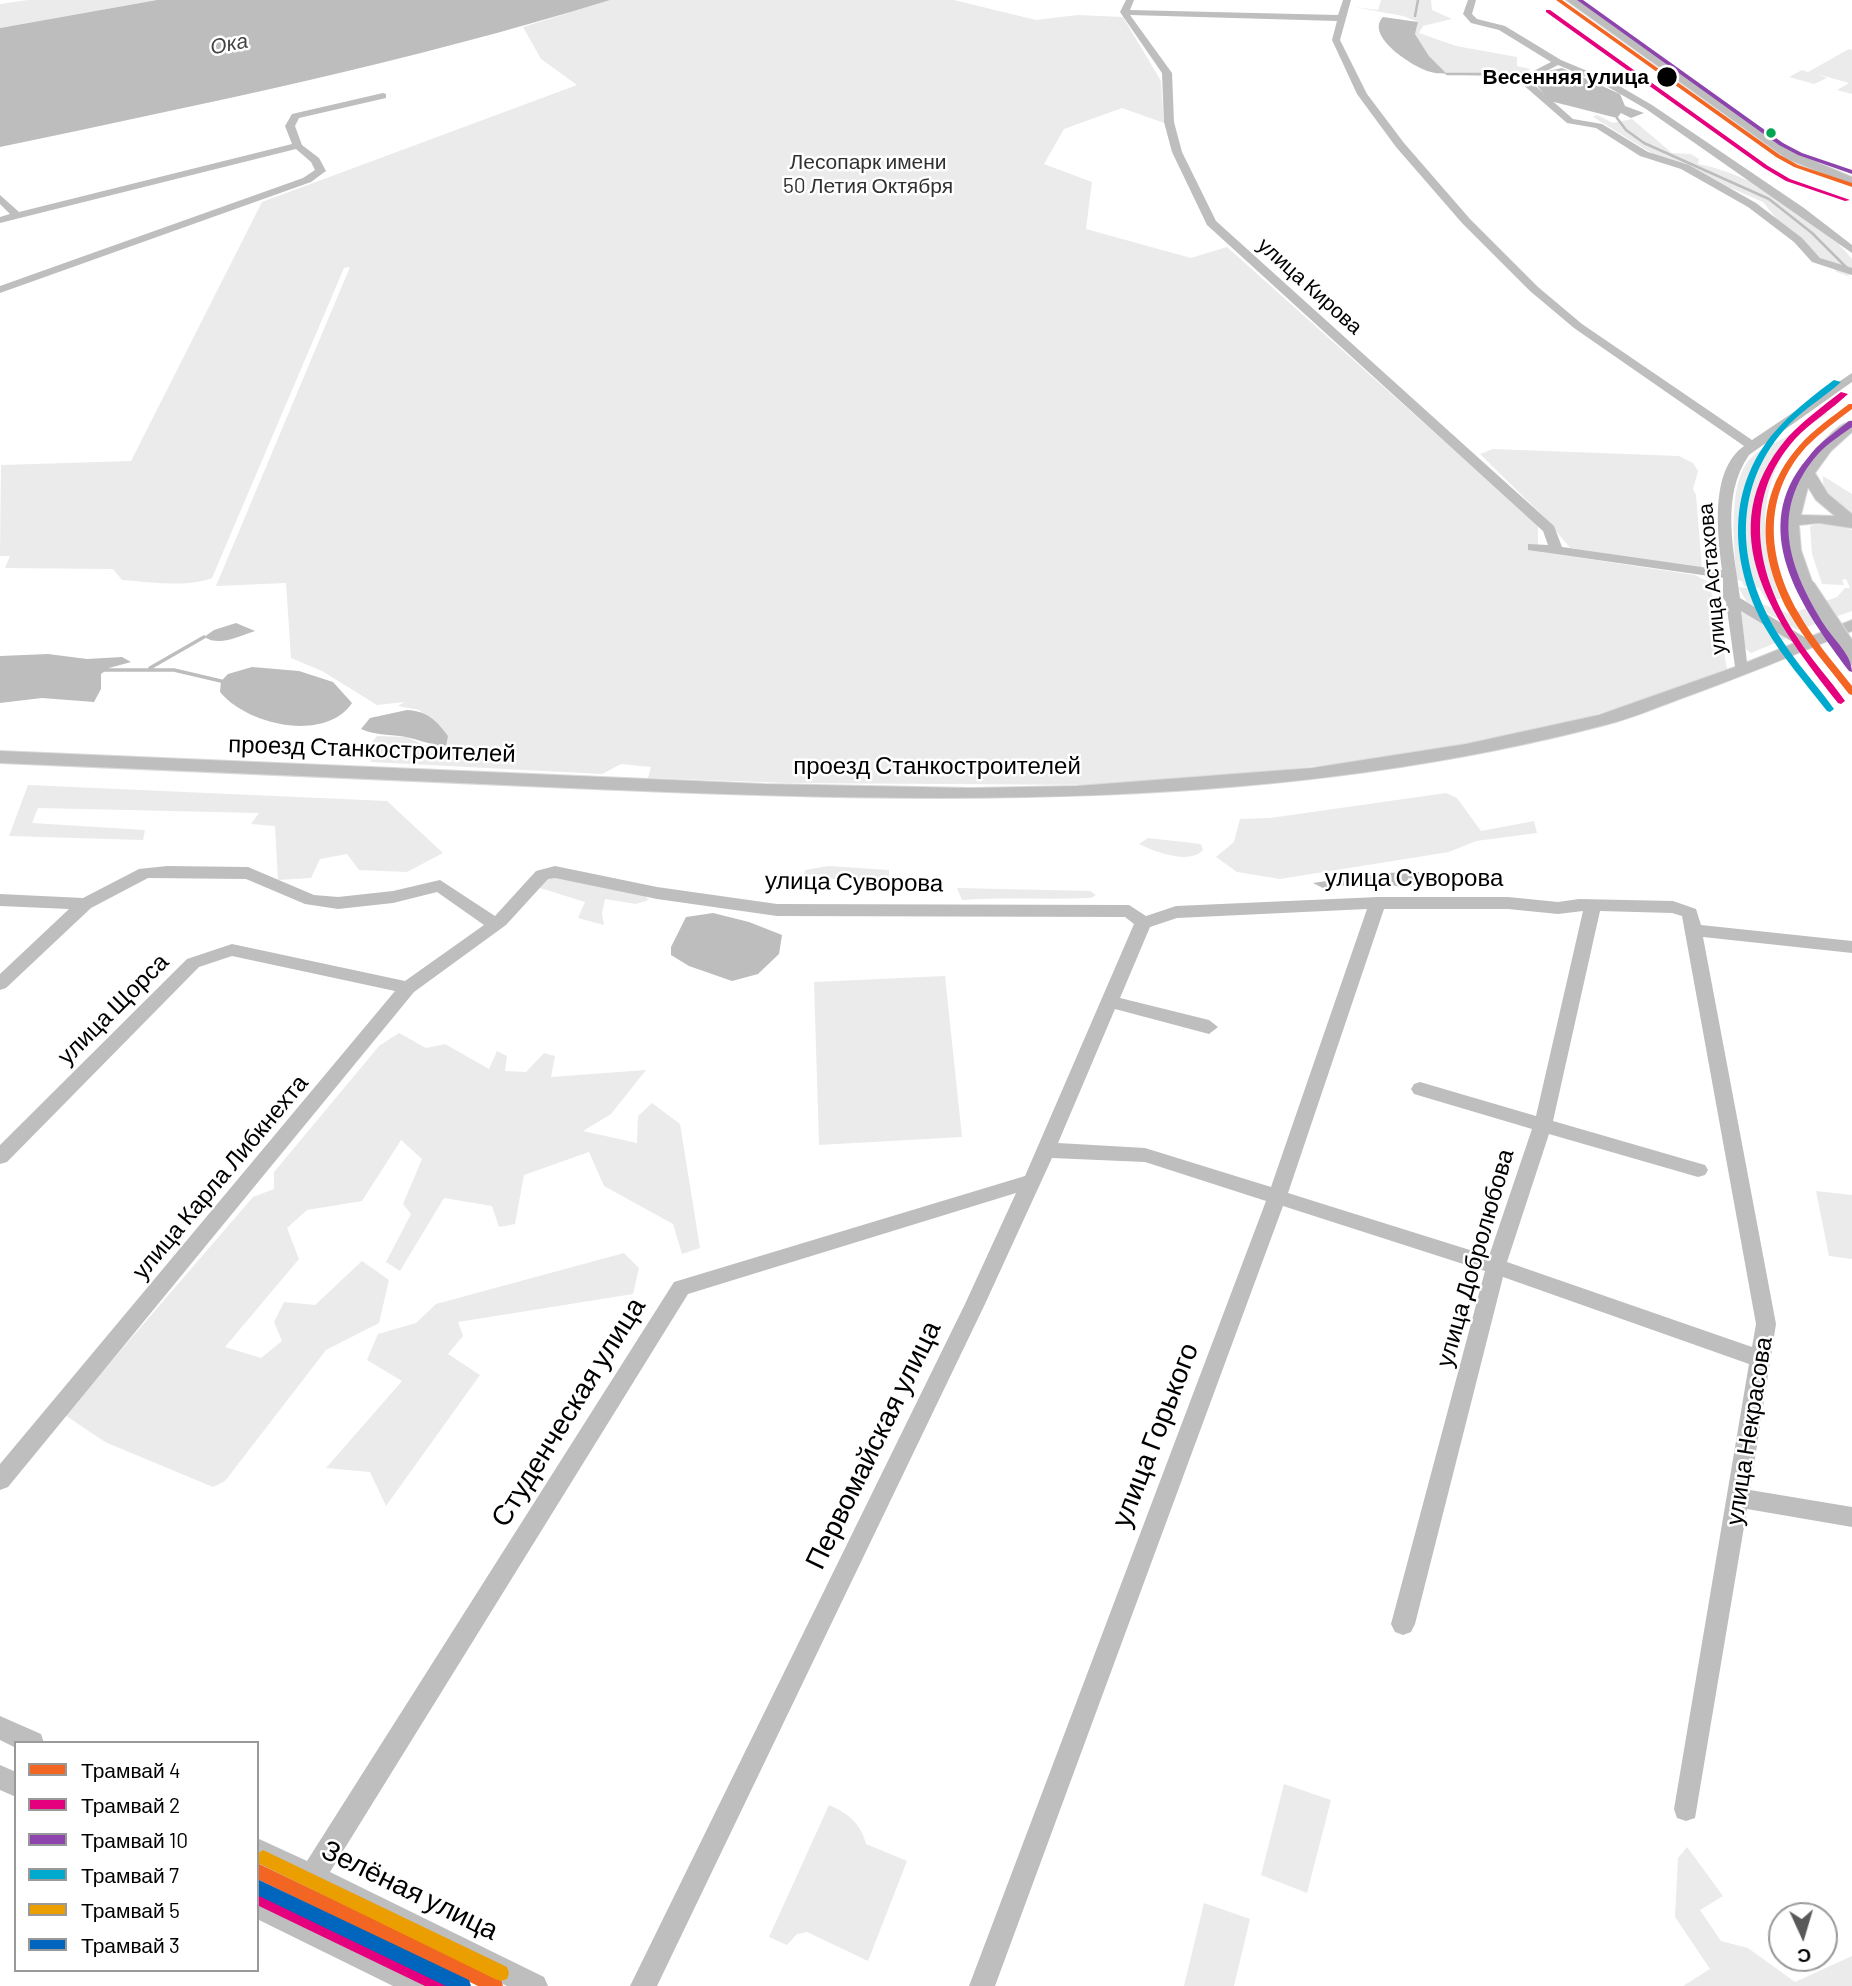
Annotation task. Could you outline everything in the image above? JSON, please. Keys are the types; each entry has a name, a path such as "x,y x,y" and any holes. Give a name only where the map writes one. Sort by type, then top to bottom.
{"main road":[{"path":"1571,0 1791,156 1821,171 1852,181"},
{"path":"1852,425 1820,452 1797,494 1791,521 1793,547 1806,587 1852,656"},
{"path":"1807,473 1822,497 1852,523"},
{"path":"1791,521 1819,518 1852,523"},
{"name":"проезд Станкостроителей","path":"0,757 764,790 958,794 1077,792 1312,774 1466,750 1604,720 1741,671 1852,625"}],"street":[{"path":"1347,0 1336,40 1362,94 1399,145 1466,221 1553,307 1752,446"},
{"path":"1472,0 1467,14 1474,20 1502,28 1558,62 1606,82 1649,107 1800,209 1852,250"},
{"path":"1128,3 1340,18"},
{"name":"улица Кирова","path":"1128,3 1167,73 1169,122 1177,152 1211,223 1549,528 1556,550"},
{"path":"1558,62 1527,78 1526,83 1570,121 1599,126 1644,154 1685,167 1752,205 1798,240 1816,260 1852,272"},
{"path":"0,290 307,180 321,171 320,166 298,146 290,126 295,116 383,96"},
{"path":"0,220 298,146"},
{"path":"0,198 17,216"},
{"name":"улица Астахова","path":"1741,671 1730,598 1723,515 1732,470 1744,452 1852,377"},
{"path":"1533,547 1728,575"},
{"path":"1730,598 1806,644"},
{"path":"0,984 85,904 145,873 248,873 311,900 338,903 393,897 440,886 494,923"},
{"name":"улица Суворова","path":"494,923 532,891 542,875 555,873 657,893 777,910 1136,917 1176,912 1378,903 1508,903 1558,908 1594,905 1673,907 1690,913 1693,930"},
{"path":"0,900 85,904"},
{"name":"улица Горького","path":"982,1986 1277,1197 1378,903"},
{"name":"улица Добролюбова","path":"1403,1624 1496,1266 1543,1125 1594,905"},
{"name":"Первомайская улица","path":"643,1986 910,1439 1046,1150 1108,1001 1136,917"},
{"name":"улица Карла Либкнехта","path":"0,1480 408,988 454,957 494,923"},
{"path":"1693,930 1852,947"},
{"name":"улица Некрасова","path":"1686,1809 1740,1498 1766,1324 1693,930"},
{"name":"улица Щорса","path":"0,1157 193,963 232,950 408,988"},
{"path":"1108,1001 1209,1027"},
{"path":"1420,1089 1698,1170"},
{"path":"1046,1150 1145,1155 1496,1266 1761,1359"},
{"name":"Студенческая улица","path":"312,1877 681,1288 1030,1182"},
{"path":"1740,1498 1852,1517"},
{"path":"0,1728 28,1741"},
{"name":"Зелёная улица","path":"259,1851 534,1986"},
{"path":"259,1906 421,1986"}],"green space":[{"path":"28,0 157,0 0,28 0,4"},
{"name":"Лесопарк имени 50 Летия Октября","path":"610,0 954,0 1036,20 1077,15 1123,17 1161,81 1164,123 1122,108 1064,129 1044,164 1092,182 1086,229 1191,258 1227,247 1538,525 1538,545 1542,552 1695,575 1707,581 1713,596 1728,674 1575,721 1456,747 1209,778 1100,785 789,783 648,778 651,767 621,764 602,774 371,762 368,747 377,736 407,737 424,745 445,746 448,736 419,710 398,706 404,702 377,705 322,671 291,658 286,583 216,586 350,267 344,268 212,578 168,584 122,580 113,569 5,568 10,556 0,556 1,465 131,461 262,202 577,85 541,59 523,27"},
{"path":"1381,0 1431,0 1432,10 1452,19 1423,26 1419,33 1456,46 1517,57 1517,66 1530,69 1518,79 1447,74 1429,56 1415,34 1418,22 1403,16 1354,7 1378,10"},
{"path":"1849,49 1852,50 1852,94 1837,90 1849,83 1817,74 1827,78 1814,84 1789,77 1802,70 1808,72"},
{"path":"1597,115 1613,123 1632,119 1672,153 1691,154 1699,159 1698,164 1739,177 1782,199 1838,243 1852,259 1852,273 1848,276 1837,272 1780,223 1763,202 1653,154 1593,117"},
{"path":"1821,411 1828,413 1801,433 1784,453 1768,493 1765,514 1768,557 1781,599 1766,600 1759,588 1744,586 1742,581 1737,580 1734,517 1738,484 1743,470 1754,455 1791,434"},
{"path":"1493,449 1679,456 1693,463 1698,471 1693,489 1696,495 1702,568 1570,548 1547,520 1480,454"},
{"path":"1823,476 1852,494 1852,516 1828,495"},
{"path":"1817,524 1852,530 1852,611 1798,630 1747,602 1738,587 1753,589 1760,603 1790,614 1837,597 1845,588 1850,588 1846,579 1842,580 1844,585 1822,584 1812,554 1810,526"},
{"path":"1740,610 1785,634 1785,639 1751,653 1742,646"},
{"path":"28,785 387,801 443,853 407,872 359,870 347,854 320,859 311,878 278,880 275,826 251,824 259,813 38,808 32,823 145,830 143,840 9,836"},
{"path":"1446,793 1457,798 1481,831 1534,821 1537,833 1476,841 1449,852 1280,879 1237,872 1216,857 1234,842 1240,819 1270,818"},
{"path":"1148,838 1201,844 1203,850 1189,857 1172,856 1139,844"},
{"path":"828,866 889,870 889,882 804,877 805,870"},
{"path":"554,875 640,891 649,900 636,904 605,899 602,913 604,925 578,918 585,902 540,888 541,883"},
{"path":"957,888 1090,891 1096,895 1091,898 962,900"},
{"path":"945,976 962,1137 819,1145 814,982"},
{"path":"399,1033 426,1048 445,1044 489,1069 497,1051 507,1056 505,1071 526,1072 544,1053 555,1056 551,1077 646,1070 611,1114 583,1131 637,1143 638,1116 652,1103 680,1124 700,1248 682,1254 673,1224 604,1186 589,1152 524,1175 515,1224 499,1227 492,1206 444,1198 400,1271 386,1262 411,1214 403,1204 422,1159 401,1140 362,1201 307,1210 287,1228 299,1259 225,1347 261,1358 282,1341 274,1322 284,1302 315,1305 362,1261 389,1280 379,1323 326,1350 225,1481 213,1487 105,1442 65,1415 253,1197 274,1189 274,1172 379,1046"},
{"path":"1816,1191 1852,1195 1852,1259 1829,1256"},
{"path":"624,1253 639,1268 633,1294 458,1322 463,1336 448,1354 480,1375 386,1506 370,1472 326,1468 402,1381 367,1360 378,1334 416,1323 436,1304"},
{"path":"1284,1784 1331,1800 1307,1893 1261,1875"},
{"path":"829,1805 853,1820 866,1844 907,1861 868,1961 807,1932 797,1934 787,1945 769,1937"},
{"path":"1687,1847 1723,1896 1700,1910 1721,1941 1748,1948 1768,1962 1768,1972 1781,1972 1795,1982 1817,1972 1838,1972 1838,1962 1852,1956 1852,1986 1683,1986 1710,1969 1675,1917 1678,1858"},
{"path":"1204,1903 1250,1919 1234,1986 1184,1986"}],"water":[{"name":"Ока","path":"157,0 610,0 383,62 0,147 0,28"},
{"path":"1383,17 1418,22 1415,34 1429,56 1447,74 1423,69 1403,58 1385,42 1379,25"},
{"path":"1562,68 1620,94 1625,106 1644,113 1631,118 1621,113 1617,118 1550,101 1533,81 1548,71"},
{"path":"236,623 255,631 223,641 204,637 214,630"},
{"path":"48,654 87,659 122,657 131,662 109,668 101,674 101,689 94,702 42,698 0,703 0,656"},
{"path":"252,667 299,671 333,682 352,703 340,715 324,723 305,726 267,721 232,704 220,692 221,681 228,674"},
{"path":"407,710 426,714 435,721 448,736 446,746 361,729 370,718"},
{"path":"1419,872 1418,883 1404,888 1381,882 1362,888 1347,885 1323,888 1313,883 1383,873"},
{"path":"713,913 749,922 782,935 779,954 758,974 732,981 689,966 671,955 671,947 686,917"}],"waterway":[{"path":"1415,16 1418,0"},
{"path":"1447,74 1527,74"},
{"path":"1617,118 1626,130 1644,143 1769,199 1812,233 1847,268"},
{"path":"150,668 204,637"},
{"path":"105,670 174,670 221,681"}],"tram line":[{"name":"4","path":"1559,0 1778,156 1796,166 1852,185"},
{"name":"10","path":"1580,0 1781,144 1800,154 1852,172"},
{"name":"2","path":"1548,11 1766,167 1788,180 1847,200"},
{"name":"7","path":"1830,709 1785,651 1762,613 1748,577 1742,543 1742,512 1749,482 1762,454 1782,428 1807,404 1837,382"},
{"name":"2","path":"1841,701 1801,650 1781,618 1765,584 1757,551 1755,520 1761,491 1773,464 1791,439 1844,394"},
{"name":"4","path":"1852,406 1803,447 1786,470 1774,494 1769,520 1770,548 1778,578 1792,610 1852,692"},
{"name":"10","path":"1852,423 1817,451 1795,480 1785,510 1784,541 1793,573 1808,605 1852,669"},
{"name":"5","path":"263,1858 501,1973"},
{"name":"4","path":"259,1872 495,1986"},
{"name":"3","path":"259,1888 463,1986"},
{"name":"2","path":"259,1898 442,1986"}],"place":[{"name":"Весенняя улица","path":"1667,77"}]}
